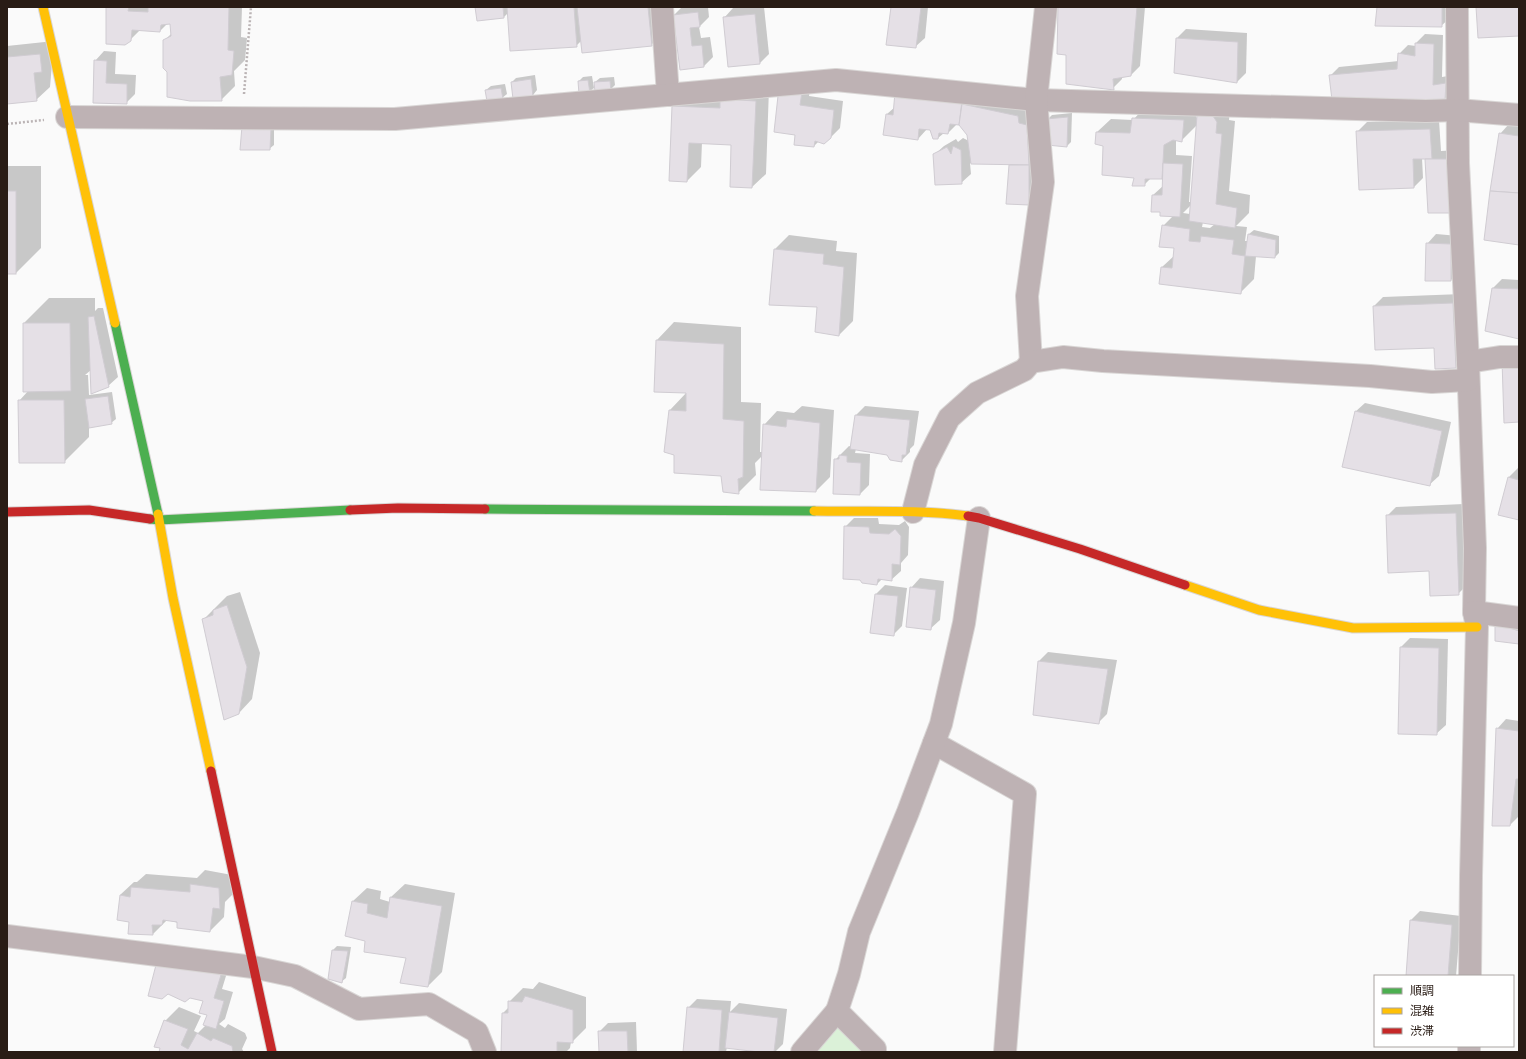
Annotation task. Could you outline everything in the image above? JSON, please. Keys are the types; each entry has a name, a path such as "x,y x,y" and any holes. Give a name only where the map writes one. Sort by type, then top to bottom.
{"street":[{"path":"43,7 159,520 173,598 272,1052"},
{"path":"662,7 668,95"},
{"path":"1031,362 1027,296 1043,182 1036,100 1046,7"},
{"path":"1457,7 1458,163 1475,548 1476,619 1470,975"},
{"path":"67,117 395,119 836,80 1036,100 1426,111 1457,110 1519,115"},
{"path":"913,512 925,465 950,418 976,393 1024,370 1031,362 1063,357 1119,362 1370,376 1432,382 1468,371 1500,357 1519,357"},
{"path":"7,512 89,510 159,520 398,508 913,512 952,514 979,518 1080,549 1259,610 1353,628 1476,619 1519,618"},
{"path":"802,1052 837,1011 859,932 942,724 964,623 979,518"},
{"path":"934,743 1025,794 1005,1052"},
{"path":"7,936 253,967 296,976 359,1009 429,1004 477,1032 485,1052"},
{"path":"837,1011 875,1049 875,1052"}],"path":[{"path":"242,118 252,7"},
{"path":"7,124 67,117"}],"green space":[{"path":"837,1011 875,1052 802,1052"}],"building":[{"path":"106,7 129,7 128,11 148,12 148,7 229,7 228,50 234,51 232,75 220,77 222,101 190,101 167,97 167,72 163,68 163,40 171,36 170,24 161,25 160,32 132,30 131,41 125,45 106,44"},
{"path":"475,7 503,7 504,18 477,21"},
{"path":"507,7 574,7 577,47 510,51"},
{"path":"577,7 648,7 652,46 582,53"},
{"path":"891,7 921,7 916,48 886,45"},
{"path":"1058,7 1137,7 1131,76 1113,79 1114,90 1066,84 1066,55 1057,54"},
{"path":"1377,7 1442,7 1442,27 1375,26"},
{"path":"1476,7 1519,7 1519,36 1478,38"},
{"path":"698,12 700,27 690,28 692,46 702,45 704,67 680,70 673,15"},
{"path":"755,14 760,64 728,67 723,17"},
{"path":"1176,38 1238,42 1237,83 1174,73"},
{"path":"1415,43 1434,44 1433,85 1446,83 1445,100 1332,100 1329,75 1397,69 1398,53 1415,56"},
{"path":"40,54 42,72 34,73 37,101 7,104 7,57"},
{"path":"94,60 107,61 106,83 127,84 127,104 93,103"},
{"path":"531,79 533,96 513,99 511,82"},
{"path":"588,80 590,93 579,94 578,81"},
{"path":"610,81 611,91 595,92 594,82"},
{"path":"501,88 503,99 487,101 485,90"},
{"path":"802,92 800,105 834,110 831,138 824,144 815,141 814,147 794,145 795,135 774,132 778,96"},
{"path":"895,92 962,101 959,125 950,124 948,134 939,133 938,139 933,139 930,130 919,129 918,140 883,135 886,114 893,115"},
{"path":"720,99 756,101 752,188 730,187 731,145 689,143 687,182 669,181 672,106 720,108"},
{"path":"962,104 1018,116 1019,123 1027,125 1029,165 971,164 967,135 959,125"},
{"path":"1197,115 1213,116 1217,122 1216,133 1222,134 1216,204 1237,208 1235,228 1189,221"},
{"path":"1068,117 1067,147 1047,145 1046,119"},
{"path":"1132,118 1184,120 1182,142 1173,140 1164,145 1162,179 1145,179 1145,186 1132,186 1134,178 1102,175 1103,146 1095,144 1096,132 1130,133"},
{"path":"242,126 271,128 270,150 240,150"},
{"path":"1430,129 1432,159 1413,159 1414,188 1359,190 1356,131"},
{"path":"1499,133 1519,136 1519,193 1490,191"},
{"path":"953,146 961,150 962,184 935,185 933,154 947,147 951,154"},
{"path":"1425,159 1449,159 1451,213 1428,213"},
{"path":"1163,163 1183,164 1180,217 1160,216 1160,212 1151,212 1152,195 1162,195"},
{"path":"1009,165 1029,165 1029,205 1006,204"},
{"path":"7,191 16,191 16,274 7,274"},
{"path":"1490,191 1519,193 1519,245 1484,240"},
{"path":"1162,225 1190,229 1189,241 1200,242 1201,236 1234,240 1232,254 1245,256 1241,294 1159,284 1161,267 1172,268 1174,248 1159,247"},
{"path":"1248,234 1276,240 1275,258 1245,256"},
{"path":"1426,243 1451,244 1451,281 1425,281"},
{"path":"774,249 824,254 823,264 844,267 839,336 815,332 817,307 769,305"},
{"path":"1492,288 1519,289 1519,339 1485,331"},
{"path":"1453,303 1456,368 1435,369 1434,348 1375,350 1373,306"},
{"path":"94,316 109,387 91,394 88,317"},
{"path":"23,323 70,323 71,391 23,392"},
{"path":"656,340 724,344 723,419 744,421 743,477 738,479 739,494 723,492 721,476 674,473 674,455 664,452 669,410 686,411 686,393 654,392"},
{"path":"1502,360 1519,360 1519,422 1504,423"},
{"path":"108,396 112,424 89,428 85,399"},
{"path":"18,400 64,400 65,463 19,463"},
{"path":"1355,411 1442,431 1430,486 1342,467"},
{"path":"855,415 910,420 906,455 902,455 902,462 890,460 887,455 850,449"},
{"path":"787,419 820,423 816,492 760,490 763,424 786,427"},
{"path":"839,455 847,456 847,462 861,463 860,495 833,494 834,459 839,459"},
{"path":"1508,477 1519,480 1519,520 1498,515"},
{"path":"1456,513 1459,595 1430,596 1429,571 1388,573 1386,515"},
{"path":"844,526 869,527 870,533 889,534 895,529 901,536 900,565 892,564 892,581 878,579 877,585 862,583 860,580 843,579"},
{"path":"910,587 936,590 931,630 906,627"},
{"path":"875,594 898,596 894,636 870,633"},
{"path":"227,605 247,667 239,714 224,720 202,619 213,615 213,610"},
{"path":"1495,623 1519,631 1519,644 1495,641"},
{"path":"1400,647 1439,648 1437,735 1398,734"},
{"path":"1038,661 1108,669 1099,724 1033,715"},
{"path":"1496,728 1519,731 1519,779 1516,779 1510,826 1492,826"},
{"path":"190,884 219,888 220,909 213,908 210,932 177,928 177,922 163,920 162,925 152,925 153,935 128,934 129,922 117,920 120,895 130,897 131,887 190,892"},
{"path":"390,897 442,906 428,987 400,983 406,958 364,952 365,941 345,936 352,901 368,904 367,913 387,918"},
{"path":"1410,920 1452,925 1448,975 1406,975"},
{"path":"332,950 348,951 342,983 328,979"},
{"path":"157,961 185,964 221,975 214,998 224,1001 216,1029 203,1025 207,1015 199,1013 203,1001 190,998 185,1002 168,994 162,999 148,996"},
{"path":"525,996 573,1010 573,1043 557,1042 557,1052 501,1052 502,1013 508,1013 508,1001 522,1002"},
{"path":"687,1007 722,1010 719,1052 683,1052"},
{"path":"729,1012 778,1018 774,1052 759,1052 725,1048"},
{"path":"164,1020 188,1029 181,1045 188,1049 197,1033 211,1041 213,1038 232,1046 233,1052 159,1052 160,1048 154,1047"},
{"path":"598,1031 627,1031 628,1052 599,1052"}],"traffic: fast":[{"path":"115,323 158,514"},
{"path":"485,509 814,511"},
{"path":"150,519 159,520 350,510"}],"traffic: slow":[{"path":"43,7 115,323"},
{"path":"814,511 930,512 968,516"},
{"path":"158,514 173,598 211,771"},
{"path":"1185,585 1259,610 1353,628 1477,627"}],"traffic: jam":[{"path":"350,510 398,508 485,509"},
{"path":"7,512 89,510 150,519"},
{"path":"968,516 1080,549 1185,585"},
{"path":"211,771 272,1052"}]}
